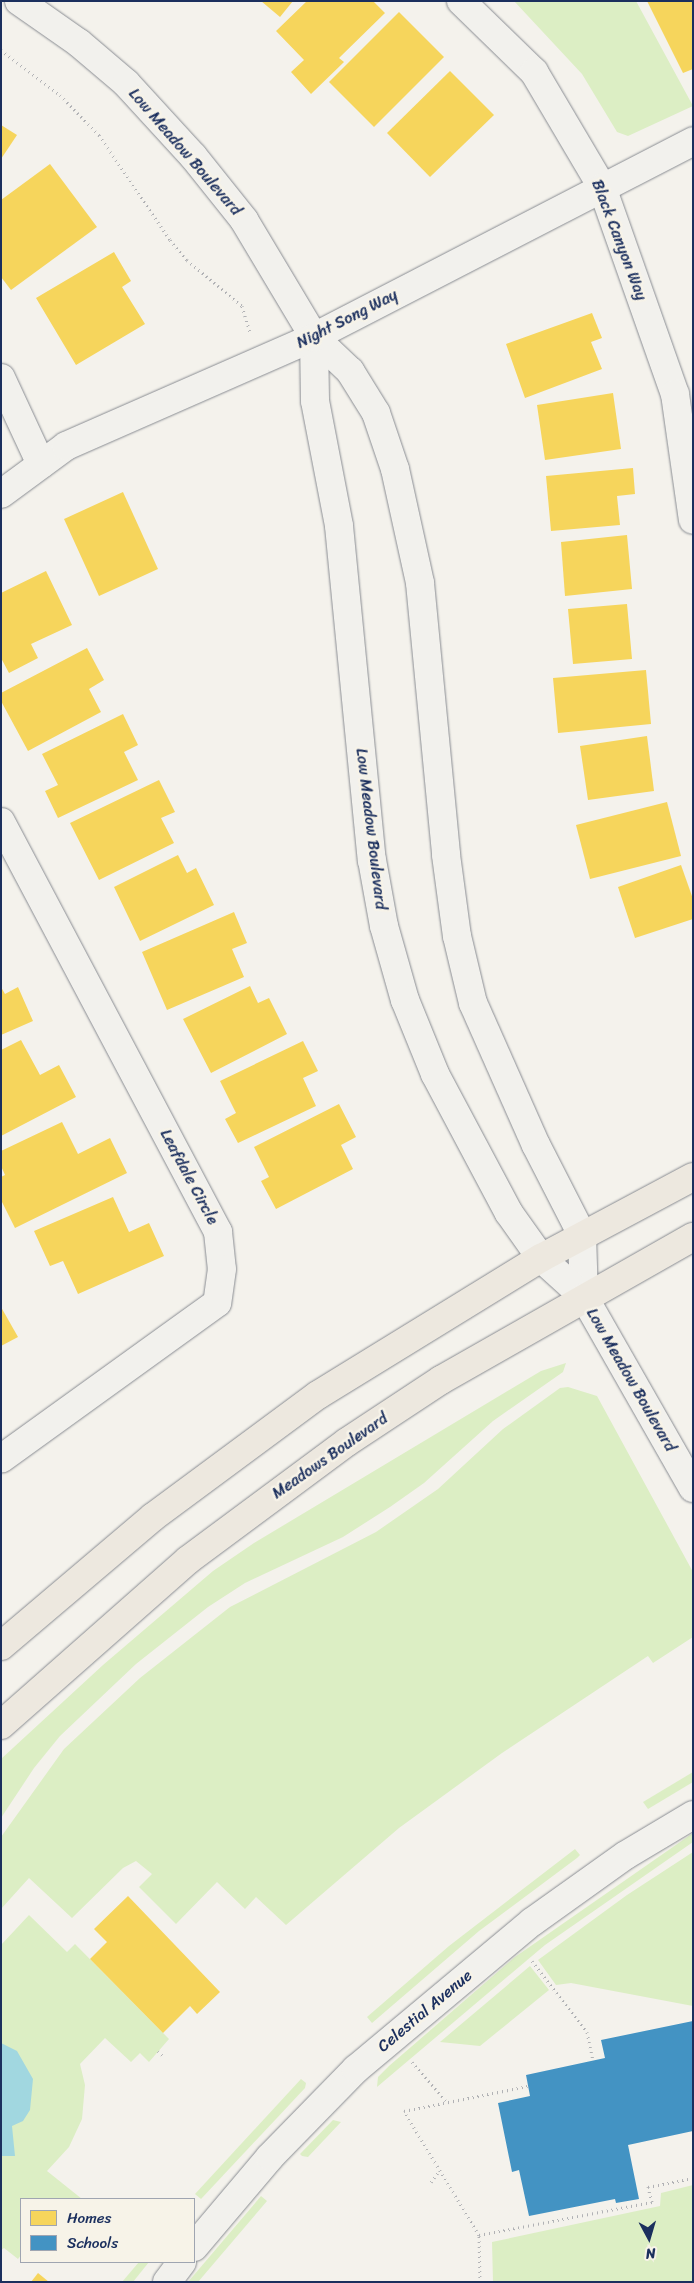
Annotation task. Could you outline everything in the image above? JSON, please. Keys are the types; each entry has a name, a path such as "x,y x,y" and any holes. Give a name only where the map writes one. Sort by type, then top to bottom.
{"main road":[{"path":"1,1646 153,1517 253,1442 414,1333 541,1258 693,1176"},
{"name":"Meadows Boulevard","path":"1,1725 143,1598 268,1499 441,1380 693,1237"}],"street":[{"name":"Low Meadow Boulevard","path":"19,1 79,43 126,83 193,156 244,220 314,337 350,371 371,405 395,469 420,583 446,855 457,936 473,1003 532,1136 582,1235 584,1298"},
{"name":"Black Canyon Way","path":"461,1 534,72 602,186 675,394 693,520"},
{"name":"Night Song Way","path":"1,494 66,446 314,337 602,186 693,141"},
{"name":"Low Meadow Boulevard","path":"314,337 314,401 339,526 372,860 384,926 405,1000 435,1074 510,1213 541,1258 584,1298 693,1488"},
{"path":"1,378 41,464"},
{"name":"Leafdale Circle","path":"1,822 218,1232 222,1269 218,1303 1,1459"},
{"name":"Celestial Avenue","path":"195,2246 270,2157 356,2069 532,1922 626,1855 693,1815"},
{"path":"167,2282 181,2263"}],"path":[{"path":"1,50 60,94 99,135 170,240 188,260 242,306 263,360"},
{"path":"532,1961 587,2032 593,2061"},
{"path":"158,2051 163,2056"},
{"path":"412,2062 448,2102"},
{"path":"480,2282 479,2235 404,2111 528,2086"},
{"path":"431,2182 440,2171"},
{"path":"479,2235 652,2202 648,2187 693,2178"}],"green space":[{"path":"514,1 636,1 693,106 628,136 617,132 582,74"},
{"path":"566,1363 563,1372 493,1421 424,1483 390,1507 343,1537 245,1583 208,1607 136,1664 60,1736 34,1768 1,1818 1,1759 103,1665 213,1571 254,1543 541,1371"},
{"path":"568,1387 597,1396 693,1572 693,1637 653,1663 648,1656 502,1753 399,1828 286,1925 256,1897 245,1909 217,1882 176,1924 139,1887 152,1874 136,1861 123,1868 72,1918 29,1878 1,1909 1,1837 64,1749 140,1678 230,1607 376,1532 438,1489 503,1429 560,1388"},
{"path":"693,1772 693,1782 648,1809 643,1802"},
{"path":"693,1833 693,1842 545,1945 377,2087 378,2077 389,2066 515,1957"},
{"path":"575,1849 580,1855 577,1858 479,1931 372,2023 367,2017 449,1946"},
{"path":"693,1852 693,2006 571,1983 556,1985 538,1960 627,1895"},
{"path":"29,1915 67,1952 75,1944 169,2039 149,2062 140,2053 131,2062 105,2038 80,2064 85,2085 82,2119 69,2147 47,2171 81,2198 20,2198 20,2256 18,2259 4,2248 1,2250 1,1945"},
{"path":"530,1966 549,1990 480,2046 440,2042"},
{"path":"301,2079 306,2083 305,2088 201,2199 195,2194"},
{"path":"333,2120 341,2122 308,2157 302,2156 300,2154"},
{"path":"693,2185 693,2282 493,2282 492,2242 660,2206 661,2193"},
{"path":"261,2196 267,2201 198,2282 188,2282"},
{"path":"138,2263 148,2263 133,2282 122,2282"}],"water":[{"path":"1,2043 17,2051 33,2079 30,2110 23,2121 12,2126 15,2156 1,2156"}],"building: Homes":[{"path":"261,1 293,1 280,17"},
{"path":"307,1 373,1 385,13 339,58 344,62 311,94 291,72 304,60 276,31"},
{"path":"647,1 693,1 693,69 683,73"},
{"path":"399,12 444,57 374,127 329,82"},
{"path":"450,71 494,115 430,177 387,133"},
{"path":"1,125 17,135 1,159"},
{"path":"50,164 97,227 11,290 1,277 1,200"},
{"path":"114,252 131,281 122,287 145,324 76,365 36,298"},
{"path":"592,313 602,338 591,342 602,369 525,398 506,344"},
{"path":"613,393 621,449 545,460 537,405"},
{"path":"633,468 635,494 617,496 620,525 551,531 546,476"},
{"path":"123,492 158,569 99,596 64,519"},
{"path":"627,535 632,589 565,596 561,542"},
{"path":"46,571 72,625 31,644 38,658 9,673 1,658 1,593"},
{"path":"627,604 632,659 573,664 568,609"},
{"path":"87,648 104,680 89,689 101,712 28,751 1,701 1,693"},
{"path":"646,670 651,724 558,733 553,678"},
{"path":"123,714 138,745 124,752 138,780 58,818 45,791 58,785 42,754"},
{"path":"647,736 654,791 588,800 580,746"},
{"path":"159,780 175,812 161,818 174,843 99,880 70,823"},
{"path":"667,802 681,856 590,879 576,825"},
{"path":"178,855 187,873 196,868 214,905 140,941 114,887"},
{"path":"681,865 693,899 693,919 635,938 618,887"},
{"path":"234,912 247,943 232,949 244,977 167,1010 142,952"},
{"path":"250,986 258,1003 269,998 287,1034 211,1073 183,1019"},
{"path":"1,987 5,994 18,987 33,1021 1,1035"},
{"path":"21,1040 40,1075 59,1065 76,1097 1,1136 1,1050"},
{"path":"303,1041 318,1071 303,1078 316,1106 238,1143 225,1119 236,1113 220,1081"},
{"path":"339,1104 356,1137 341,1145 353,1169 276,1209 261,1181 269,1177 254,1147"},
{"path":"62,1122 78,1154 110,1138 127,1173 15,1228 1,1200 1,1177 5,1175 1,1166 1,1151"},
{"path":"113,1197 129,1232 149,1223 164,1256 78,1294 63,1261 50,1266 34,1231"},
{"path":"1,1307 18,1337 1,1346"},
{"path":"128,1896 220,1992 197,2014 190,2006 163,2033 90,1959 107,1942 94,1929"},
{"path":"38,2273 49,2282 31,2282"}],"building: Schools":[{"path":"693,2021 693,2131 628,2145 639,2199 616,2203 615,2199 529,2216 519,2170 512,2172 498,2103 530,2096 526,2075 605,2058 601,2040"}]}
